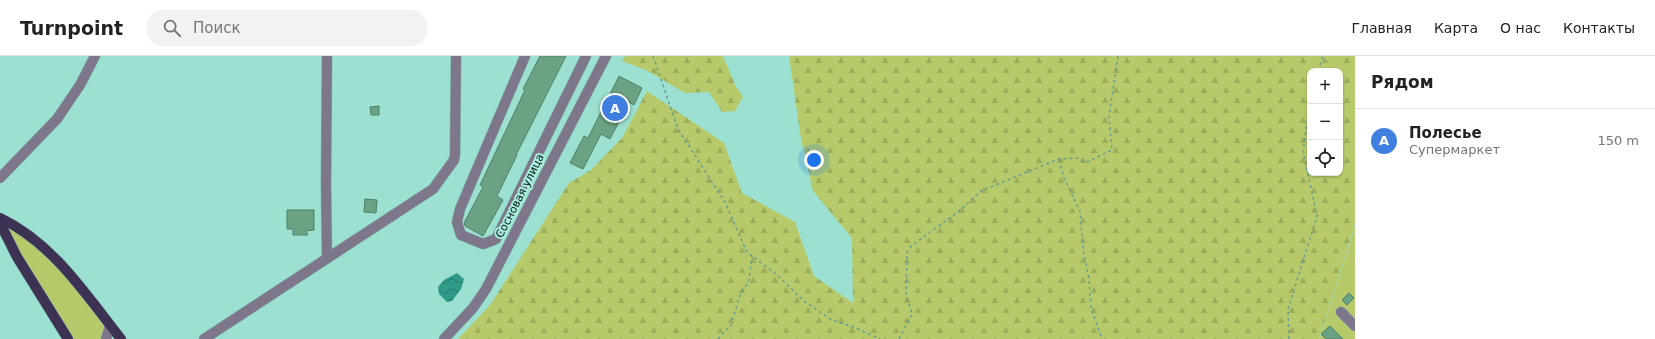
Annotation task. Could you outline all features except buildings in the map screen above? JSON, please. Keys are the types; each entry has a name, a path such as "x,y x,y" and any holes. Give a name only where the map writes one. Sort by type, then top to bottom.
{"main road":[{"path":"0,218 25,233 51,254 121,339"},
{"path":"0,223 17,257 68,339"}],"street":[{"path":"0,178 58,119 80,85 95,56"},
{"path":"327,56 327,257"},
{"path":"204,339 269,298 327,257 429,193 454,160 456,56"},
{"path":"525,56 460,209 457,222 461,235 483,244 496,239 586,56"},
{"name":"Сосновая улица","path":"444,339 473,308 486,289 606,56"},
{"path":"1341,312 1355,326"},
{"path":"106,339 110,326"}],"path":[{"path":"653,56 678,129 725,202 747,252 776,274 804,301 830,319 880,339"},
{"path":"899,339 912,314 906,293 907,252 911,246 958,212 981,191 1059,159 1077,158 1087,162 1112,150 1109,116 1118,56"},
{"path":"1319,68 1323,56"},
{"path":"1289,339 1288,309 1317,216 1303,151 1310,104"},
{"path":"1059,159 1064,178 1080,211 1083,250 1089,279 1091,308 1102,339"},
{"path":"718,339 731,325 739,298 749,280 752,256"}],"green space":[{"path":"625,56 723,56 736,87 743,97 735,111 722,112 709,92 685,93 648,71 622,61"},
{"path":"789,56 1355,56 1355,224 1319,339 458,339 490,305 569,183 591,170 622,138 647,91 724,143 742,193 795,222 814,276 853,303 852,238 813,191 801,139"},
{"path":"3,223 51,258 105,325 104,339 72,339 56,316"},
{"path":"1355,226 1355,339 1320,339 1321,334"}],"water":[{"path":"457,273 464,279 461,289 452,301 447,302 439,294 438,287 444,280"}],"place":[{"name":"Полесье","path":"615,108"}]}
